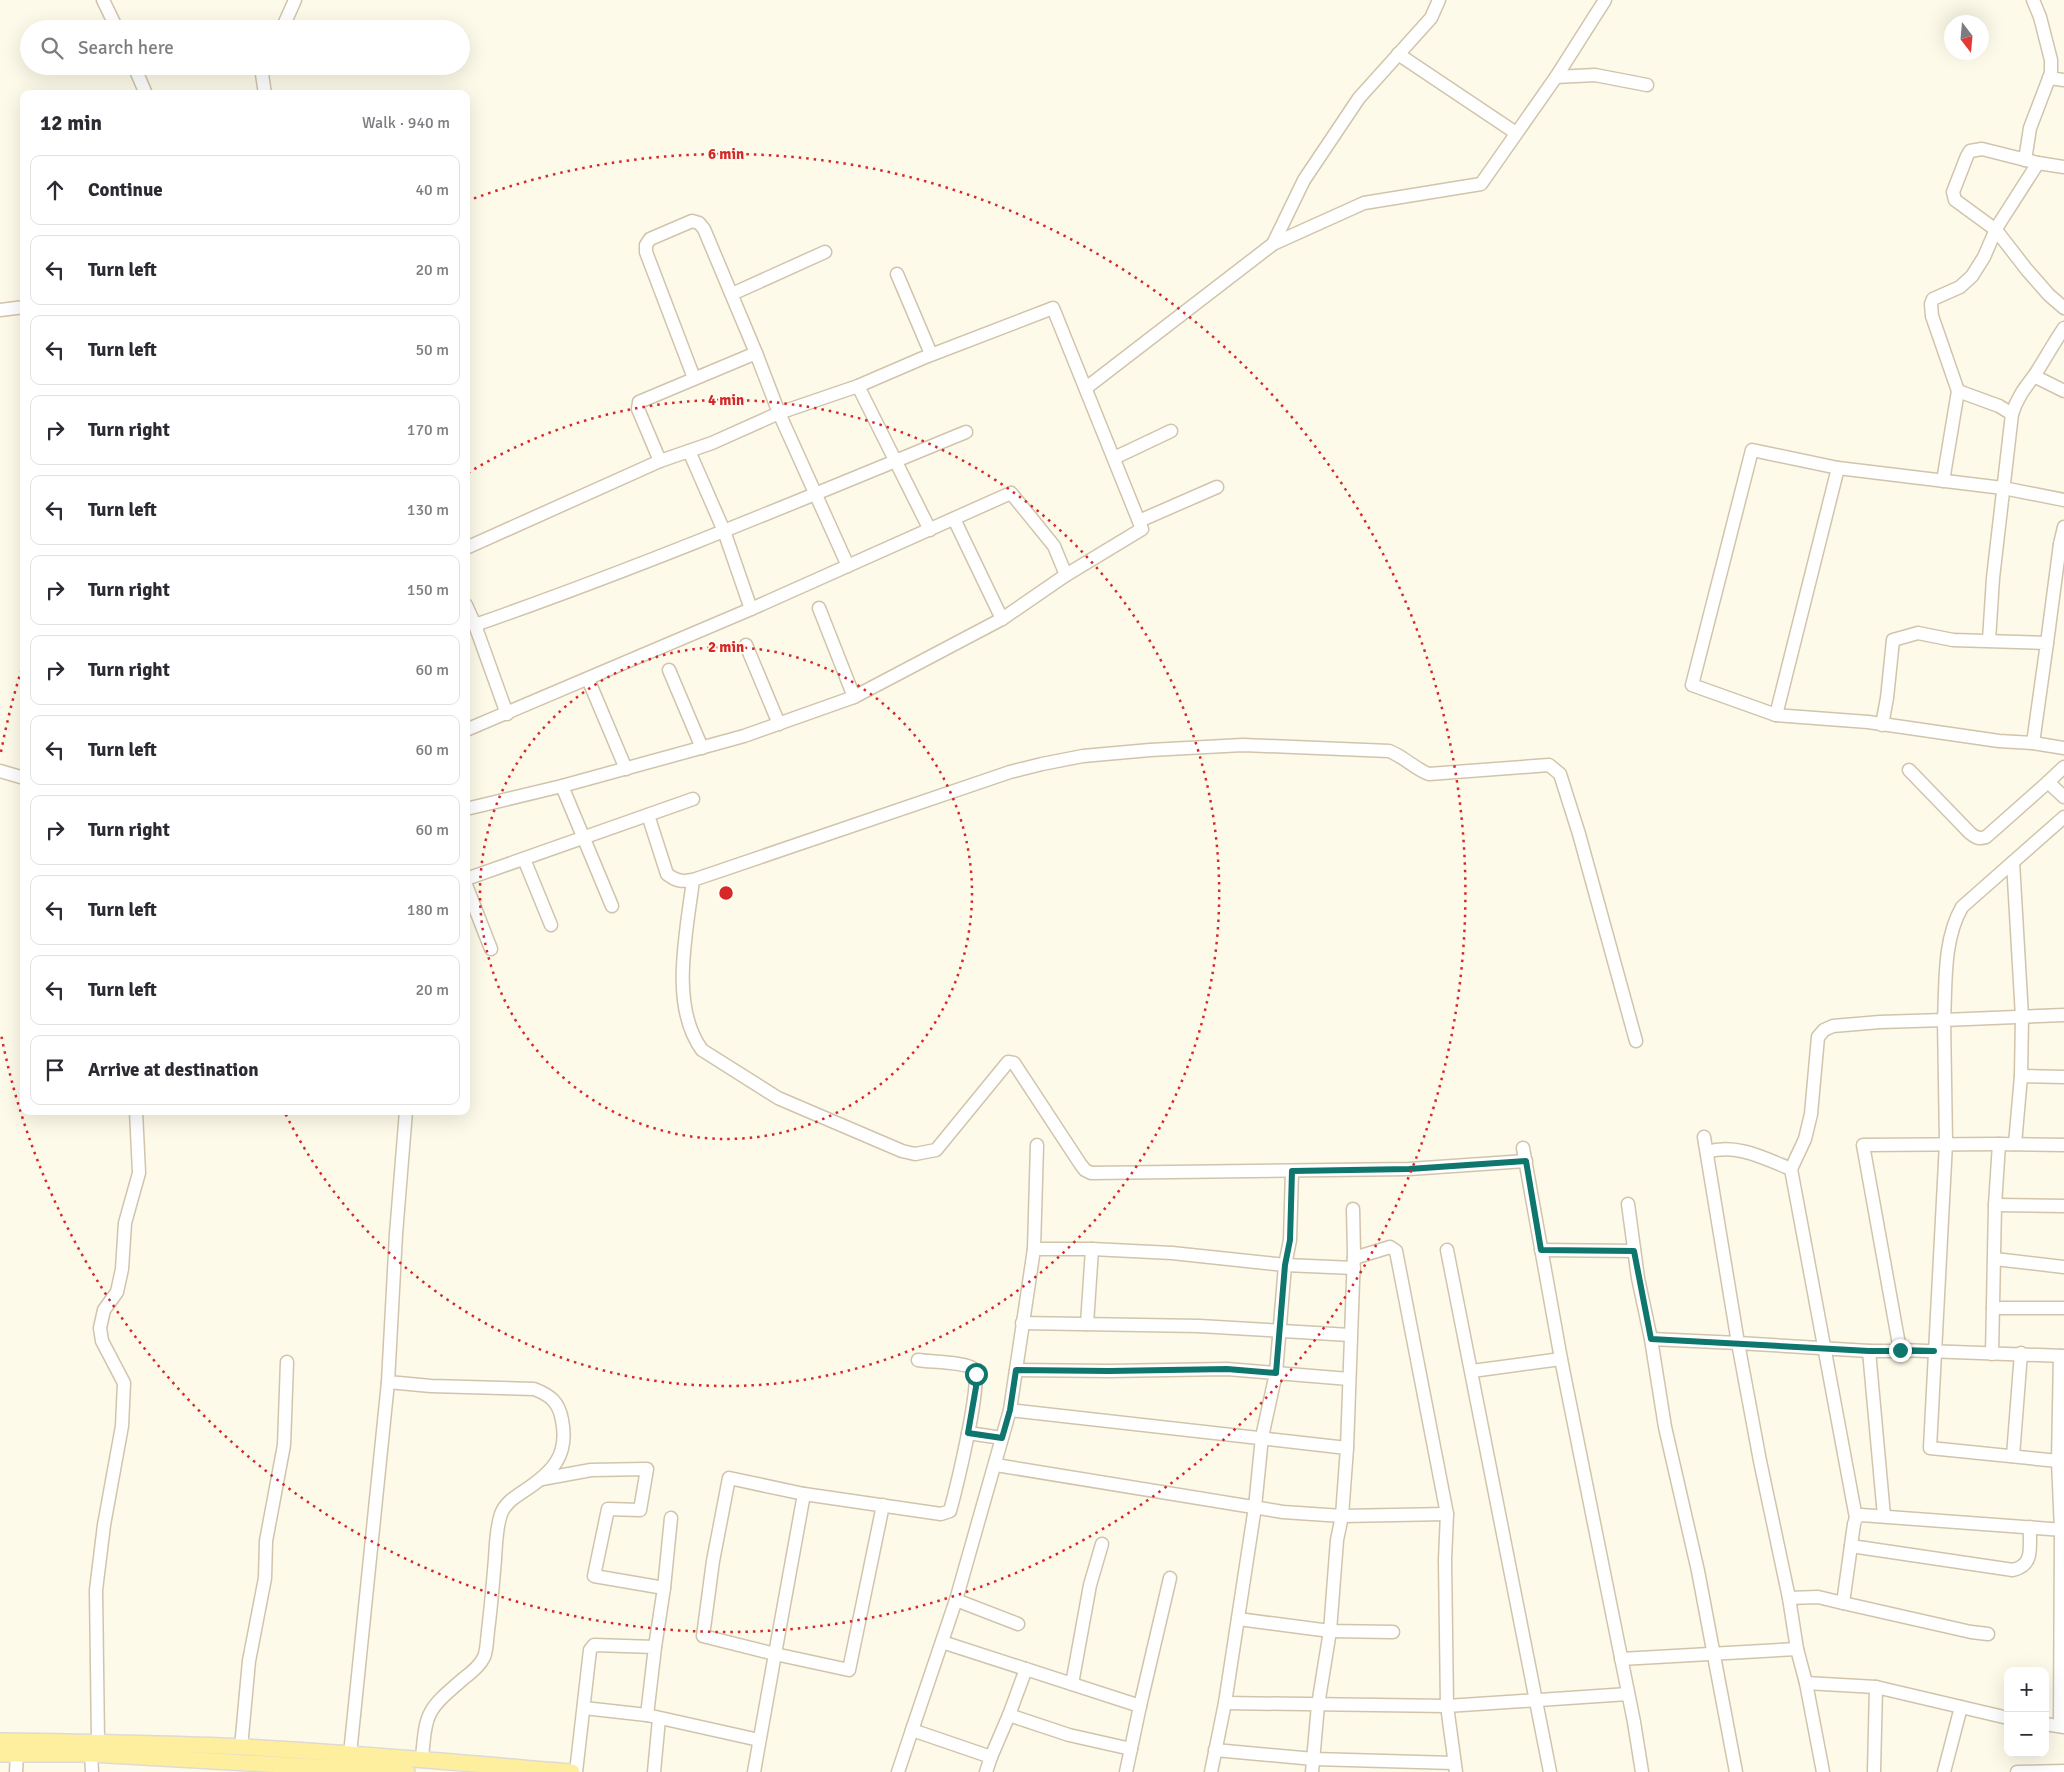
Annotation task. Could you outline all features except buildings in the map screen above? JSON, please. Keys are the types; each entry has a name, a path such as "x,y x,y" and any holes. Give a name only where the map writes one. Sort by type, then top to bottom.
{"main road":[{"path":"0,1741 407,1772"},
{"path":"0,1754 95,1748 241,1747 422,1758 572,1772"}],"street":[{"path":"102,0 113,20"},
{"path":"286,20 295,0"},
{"path":"1273,244 1304,180 1359,98 1431,18 1439,0"},
{"path":"1086,388 1273,244 1364,203 1481,184 1556,77 1604,0"},
{"path":"2025,160 2030,128 2049,78 2051,60 2040,18 2033,0"},
{"path":"1398,54 1516,133"},
{"path":"138,75 144,90"},
{"path":"262,75 264,90"},
{"path":"1556,77 1595,75 1647,85"},
{"path":"2049,78 2064,80"},
{"path":"2064,167 2038,163 1982,149 1970,151 1966,156 1953,192 1955,200 1996,230 2027,270 2049,295 2064,308"},
{"path":"1943,481 1958,391 1932,316 1930,304 1933,299 1960,287 1972,276 1984,257 1996,230 2038,163"},
{"path":"694,378 646,252 646,245 650,239 692,221 699,223 704,229 779,413 848,566"},
{"path":"732,294 825,252"},
{"path":"897,274 931,354"},
{"path":"0,310 20,308"},
{"path":"470,546 660,461 712,443 779,413 858,386 931,354 1053,308 1142,529 1066,575 1002,619 854,697 744,736 562,786 470,808"},
{"path":"1989,640 2012,414 2017,398 2034,376 2064,328"},
{"path":"660,461 638,409 639,402 756,353"},
{"path":"2034,376 2064,391"},
{"path":"858,386 930,530"},
{"path":"1958,391 1999,406 2012,414"},
{"path":"1114,458 1171,431"},
{"path":"475,625 552,598 724,531 966,432"},
{"path":"2064,500 2003,488 1838,468 1752,450 1692,685 1776,715 1882,724 1999,741 2033,743 2064,748"},
{"path":"690,451 724,531 751,609"},
{"path":"1776,715 1838,468"},
{"path":"1139,521 1217,487"},
{"path":"470,728 751,609 1011,493 1054,546 1066,575"},
{"path":"954,519 1002,619"},
{"path":"2033,743 2064,527"},
{"path":"819,608 854,697"},
{"path":"470,614 507,714"},
{"path":"1882,724 1893,640 1918,633 1953,640 2047,643"},
{"path":"746,645 779,724"},
{"path":"669,670 702,748"},
{"path":"588,679 626,769"},
{"path":"648,815 667,874 675,880 683,882 1010,772 1083,756 1243,745 1389,751 1408,760 1429,774 1549,765 1560,774 1580,834 1636,1041"},
{"path":"1910,770 1970,833 1976,838 1981,839 1986,837 2064,766"},
{"path":"0,771 20,777"},
{"path":"2048,782 2064,797"},
{"path":"562,786 612,906"},
{"path":"470,878 693,799"},
{"path":"2058,1461 1930,1448 1946,1143 1944,1020 1949,945 1954,920 1962,907 2064,817"},
{"path":"524,859 551,925"},
{"path":"2013,862 2022,1017 2021,1076 2015,1144"},
{"path":"693,880 682,982 689,1023 695,1040 702,1050 778,1098 902,1151 915,1154 936,1150 1008,1062 1014,1063 1081,1165 1091,1173 1409,1169 1526,1161"},
{"path":"470,896 490,949"},
{"path":"1842,1603 1856,1518 1791,1169 1806,1139 1811,1114 1818,1037 1824,1030 1833,1026 2064,1015"},
{"path":"2021,1076 2064,1076"},
{"path":"92,1772 95,1748 96,1590 104,1525 122,1426 124,1383 102,1341 100,1328 104,1310 117,1292 122,1269 125,1223 139,1173 136,1115"},
{"path":"350,1754 388,1382 396,1234 406,1115"},
{"path":"1704,1137 1738,1343 1760,1461 1823,1772"},
{"path":"2049,1725 2062,1727 2062,1530 2058,1461 2062,1356 1900,1350 1863,1145 1946,1143 2064,1145"},
{"path":"1992,1354 1995,1205 1999,1144"},
{"path":"898,1772 956,1600 996,1466 1010,1410 1034,1249 1036,1145"},
{"path":"1523,1148 1561,1358 1642,1772"},
{"path":"1707,1152 1718,1148 1739,1150 1791,1169"},
{"path":"1210,1772 1225,1703 1255,1507 1262,1437 1276,1373 1285,1265 1292,1212 1292,1171"},
{"path":"1628,1204 1634,1251 1665,1427 1698,1571 1736,1772"},
{"path":"1995,1205 2064,1206"},
{"path":"1312,1772 1318,1706 1330,1631 1347,1448 1354,1263 1353,1209"},
{"path":"1034,1249 1092,1249 1172,1253 1285,1265 1354,1263 1390,1247 1396,1251 1447,1514 1445,1560 1447,1706 1455,1767 1314,1759 1215,1750"},
{"path":"1087,1324 1092,1249"},
{"path":"1447,1250 1550,1772"},
{"path":"1541,1250 1634,1251"},
{"path":"1994,1259 2064,1267"},
{"path":"1993,1308 2064,1308"},
{"path":"1022,1323 1199,1326 1350,1335"},
{"path":"1651,1339 1869,1351 1934,1351"},
{"path":"1869,1351 1884,1516"},
{"path":"2013,1456 2021,1353"},
{"path":"1472,1371 1561,1358"},
{"path":"883,1505 848,1670 703,1636 729,1478 804,1494 883,1505 941,1514 950,1511 968,1433 976,1387 976,1374 973,1369 965,1364 918,1360"},
{"path":"241,1747 249,1660 264,1578 266,1541 284,1445 287,1362"},
{"path":"1016,1370 1227,1369 1349,1379"},
{"path":"388,1382 431,1386 534,1390 549,1395 556,1403 565,1436 560,1456 542,1479 512,1498 502,1512 497,1527 491,1610 485,1656 479,1665 436,1702 425,1727 422,1758"},
{"path":"1010,1410 1347,1448"},
{"path":"968,1433 1002,1438"},
{"path":"996,1466 1282,1512 1342,1516 1447,1514"},
{"path":"542,1479 592,1470 647,1469 640,1510 608,1509 594,1576 664,1588"},
{"path":"754,1772 804,1494"},
{"path":"1856,1518 1861,1515 1884,1516 2062,1530"},
{"path":"654,1772 655,1647 664,1588 671,1518"},
{"path":"1851,1546 2013,1570 2023,1568 2028,1563 2030,1527"},
{"path":"1072,1684 1090,1585 1102,1544"},
{"path":"1126,1772 1170,1578"},
{"path":"1789,1598 1818,1597 1971,1632 1988,1634"},
{"path":"956,1600 1018,1624"},
{"path":"1238,1619 1330,1631 1394,1632"},
{"path":"942,1642 1140,1706"},
{"path":"576,1772 590,1650 594,1645 655,1647"},
{"path":"1621,1659 1797,1649"},
{"path":"986,1772 1026,1669"},
{"path":"1806,1683 1876,1687 2004,1717"},
{"path":"1874,1772 1876,1687"},
{"path":"1225,1703 1318,1706 1447,1706 1628,1694"},
{"path":"1944,1772 1961,1707"},
{"path":"584,1708 653,1717 759,1740"},
{"path":"1009,1715 1069,1735 1131,1749"},
{"path":"912,1730 991,1757"},
{"path":"16,1772 17,1754"},
{"path":"2017,1772 2064,1771"}],"route":[{"path":"976,1374 976,1387 968,1433 1002,1438 1010,1410 1016,1370 1227,1369 1276,1373 1285,1265 1290,1240 1292,1171 1409,1169 1526,1161 1541,1250 1634,1251 1651,1339 1869,1351 1934,1351 1900,1350"}]}
